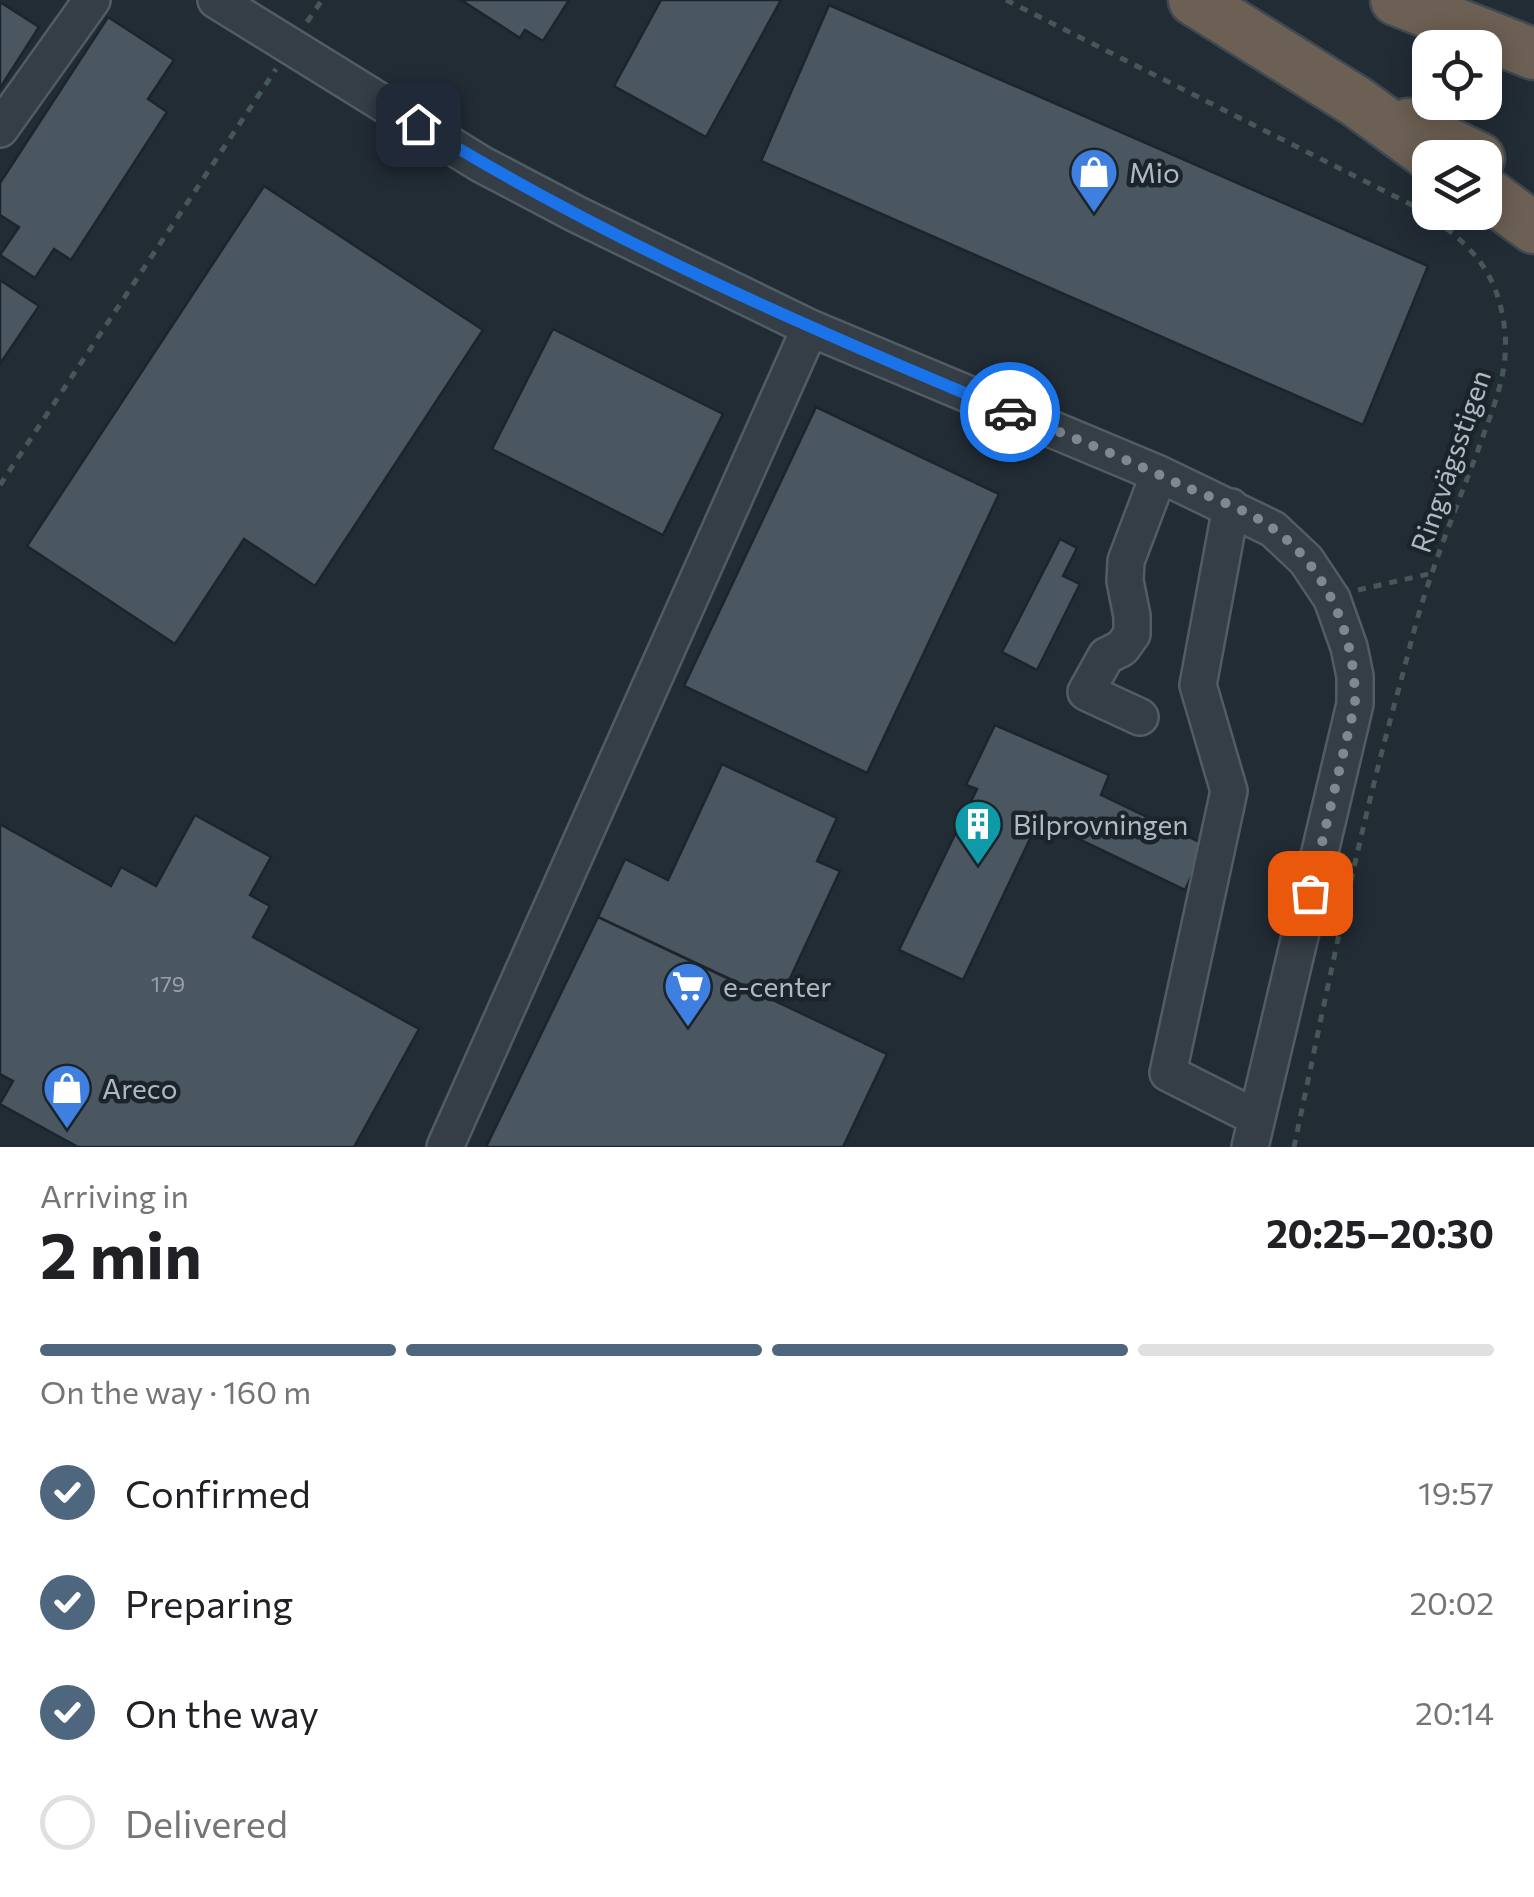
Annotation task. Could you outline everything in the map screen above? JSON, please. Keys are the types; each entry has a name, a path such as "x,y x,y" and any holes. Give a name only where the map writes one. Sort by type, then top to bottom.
{"highway":[{"path":"1194,0 1357,102 1412,142"},
{"path":"1396,0 1534,54"},
{"path":"1357,102 1444,140"},
{"path":"1502,169 1534,184"},
{"path":"1502,204 1534,228"}],"street":[{"path":"0,129 92,0"},
{"path":"216,0 481,164 576,214 810,328 1231,507 1274,529 1306,560 1327,590 1350,648 1355,704 1254,1132 1168,1072 1230,791 1198,685 1231,507"},
{"path":"445,1147 810,328"},
{"path":"1140,717 1086,692 1106,656 1122,648 1132,634 1126,561 1159,474"}],"path":[{"path":"0,485 322,0"},
{"name":"Ringvägsstigen","path":"1006,0 1418,208 1464,241 1478,258 1498,298 1505,335 1498,394 1423,600 1380,758 1294,1147"},
{"path":"1327,590 1352,592 1433,573"}],"building":[{"path":"461,0 569,0 543,41 525,30 520,38"},
{"path":"661,0 781,0 706,137 614,86"},
{"path":"0,2 39,27 0,88"},
{"name":"Mio","path":"829,5 1428,266 1363,425 761,161"},
{"path":"108,17 174,60 148,99 167,112 71,260 54,249 35,278 0,255 19,227 0,215 0,183"},
{"path":"264,186 483,330 315,586 244,539 175,644 27,546"},
{"path":"0,280 39,306 0,364"},
{"path":"553,329 723,414 663,535 492,449"},
{"path":"816,407 999,494 867,773 684,686"},
{"path":"1060,539 1077,548 1063,576 1080,584 1037,670 1002,652"},
{"name":"Bilprovningen","path":"995,725 1109,775 1101,795 1206,845 1185,890 1039,820 963,980 899,950 977,789 966,785"},
{"path":"722,764 837,818 817,861 840,871 779,1002 598,917 625,859 668,880"},
{"path":"195,815 271,857 250,895 270,906 253,937 419,1029 354,1147 78,1147 0,1104 13,1081 0,1074 0,824 111,886 121,867 156,886"},
{"name":"e-center","path":"598,917 887,1054 843,1147 486,1147"}],"way so far":[{"path":"1010,412 1256,519 1290,544 1321,580 1350,648 1355,704 1310,893"}],"place":[{"name":"Mio","path":"1094,214"},
{"name":"Bilprovningen","path":"978,866"},
{"name":"e-center","path":"688,1028"},
{"name":"Areco","path":"67,1130"}],"route":[{"path":"418,124 481,164 700,276 810,328 1010,412"}]}
